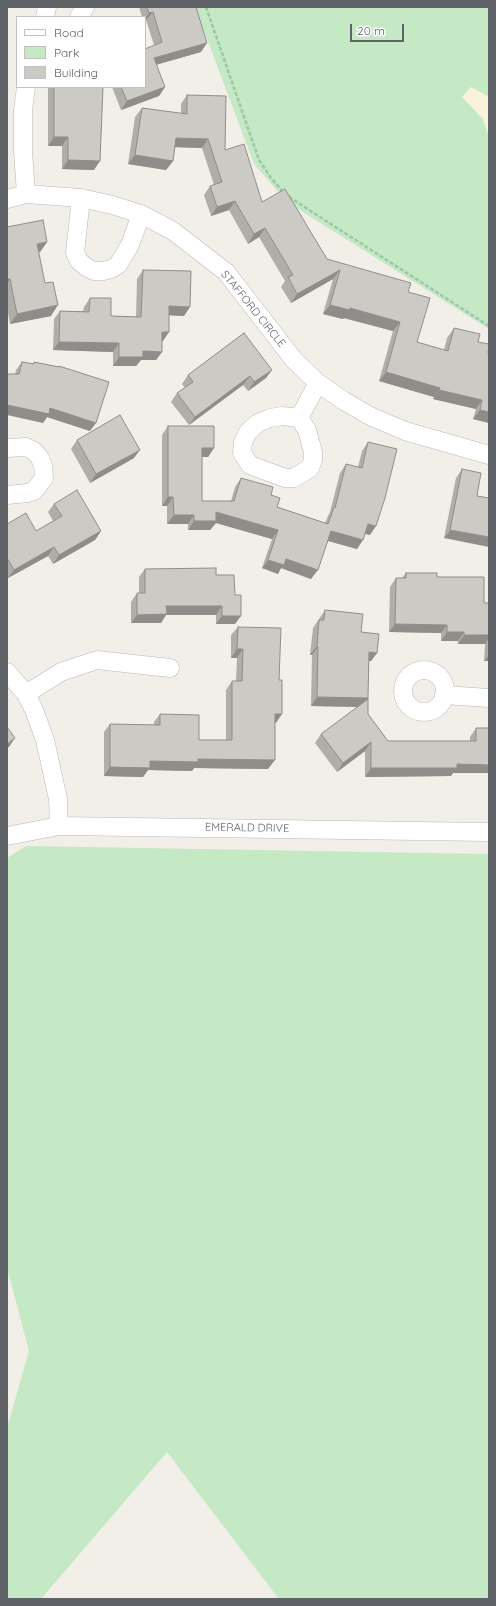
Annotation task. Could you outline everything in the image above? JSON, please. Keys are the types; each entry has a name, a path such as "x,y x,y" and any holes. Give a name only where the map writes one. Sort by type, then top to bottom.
{"street":[{"path":"80,16 85,7"},
{"path":"26,88 23,110 23,151 26,194"},
{"name":"STAFFORD CIRCLE","path":"7,199 26,194 81,198 112,205 141,214 174,231 226,272 294,360 318,383 344,401 405,431 489,455"},
{"path":"81,198 76,253 79,261 94,271 111,269 118,265 130,245 141,214"},
{"path":"299,418 318,383"},
{"path":"7,448 26,447 34,451 40,458 43,466 44,478 34,490 27,493 7,495"},
{"path":"26,694 61,672 97,660 170,668"},
{"path":"7,672 26,694 34,710 45,740 58,799 59,826"},
{"path":"444,695 489,698"},
{"name":"EMERALD DRIVE","path":"7,836 59,826 489,832"}],"path":[{"path":"206,7 259,160 271,178 286,195 489,326"}],"green space":[{"path":"195,7 489,7 489,329 287,202 254,164"},
{"path":"26,846 489,854 489,1599 279,1599 167,1452 41,1599 7,1599 7,1428 29,1351 7,1268 7,858"}],"sand":[{"path":"471,87 489,97 489,137 483,119 462,97"}],"building":[{"path":"147,7 196,7 207,43 154,58 165,87 127,101 121,88 146,88 146,49 162,42 153,12 149,13"},
{"path":"54,88 103,88 100,161 68,160 68,137 54,137"},
{"path":"187,95 226,96 225,150 244,144 262,202 285,189 327,259 411,283 408,292 430,298 417,342 448,351 454,328 480,334 478,342 489,344 489,412 480,410 482,400 439,390 440,388 386,372 400,322 350,308 349,310 330,305 340,270 297,294 288,277 293,275 265,228 254,234 235,201 217,207 210,186 222,182 208,139 176,138 173,161 135,155 142,108 187,114"},
{"path":"43,220 47,242 37,244 45,283 53,282 58,305 17,314 10,279 7,279 7,227"},
{"path":"143,270 191,271 190,307 169,306 169,332 162,332 162,352 143,351 143,357 119,357 119,343 59,342 60,311 89,312 90,298 111,298 111,316 141,317"},
{"path":"244,333 272,370 254,382 250,376 195,417 177,393 193,382 188,375"},
{"path":"22,362 34,364 34,362 59,366 109,382 96,423 50,408 49,414 7,405 7,374 19,374"},
{"path":"120,415 140,450 96,474 77,440"},
{"path":"168,426 214,426 214,448 202,448 202,501 234,501 241,478 273,487 271,495 280,498 277,507 328,524 334,507 335,508 346,464 362,468 368,442 397,449 385,498 376,526 368,524 363,540 331,531 318,570 286,559 284,565 268,560 278,530 216,512 216,521 194,521 194,515 174,515 173,497 168,497"},
{"path":"462,469 481,473 477,496 489,498 489,537 450,530"},
{"path":"77,490 101,531 59,555 54,547 14,570 7,558 7,524 26,513 36,531 62,516 54,504"},
{"path":"216,568 216,575 234,575 235,595 241,595 241,616 222,616 222,606 166,606 167,614 137,615 137,593 145,593 145,569"},
{"path":"406,573 437,573 437,577 484,577 484,603 489,603 489,635 464,635 464,632 447,632 447,625 395,624 396,578 406,578"},
{"path":"325,610 363,614 361,632 379,634 377,653 369,652 368,698 317,697 317,646 319,620 324,620"},
{"path":"238,627 281,628 279,680 282,680 282,714 275,714 275,760 198,759 198,762 150,761 150,768 110,767 110,724 160,725 160,714 199,715 199,740 232,740 232,681 242,681 243,649 237,649"},
{"path":"368,699 368,714 388,741 476,741 476,728 489,728 489,765 457,764 457,768 371,768 371,742 343,763 321,734"},
{"path":"7,727 15,738 7,744"}]}
